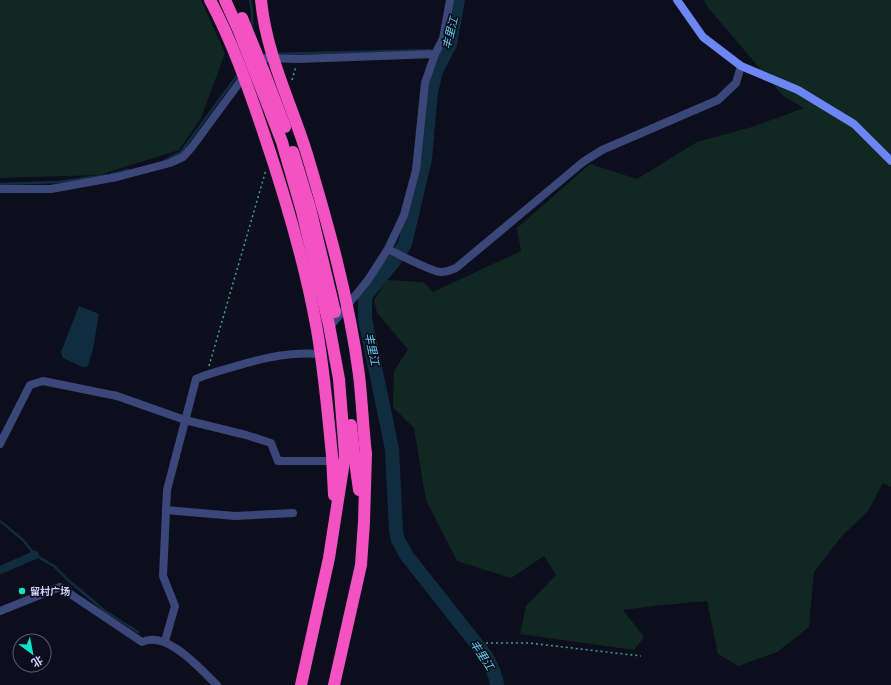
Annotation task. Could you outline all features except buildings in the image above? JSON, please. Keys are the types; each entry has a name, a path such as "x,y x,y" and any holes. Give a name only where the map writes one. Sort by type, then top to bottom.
{"highway":[{"path":"210,0 254,104 278,174 307,281 317,328 325,381 336,518"},
{"path":"225,0 239,31 282,142 302,211 322,291 355,454"},
{"path":"234,0 264,72 289,140 310,208 327,276 347,377 364,522 361,565 334,685"},
{"path":"261,0 268,39 305,150 333,246 350,322 359,376 355,454 336,518 329,558 301,685"}],"street":[{"path":"326,334 328,328 368,280 390,250 404,215 416,170 425,83 435,54 444,39 450,0"},
{"path":"677,0 703,37 741,66 798,90 854,124 891,161"},
{"path":"0,189 51,188 117,176 170,163 183,157 192,148 250,68 264,58 298,59 435,54"},
{"path":"390,250 439,272 448,272 456,268 550,188 589,158 602,150 718,100 736,83 741,66"},
{"path":"165,641 175,606 163,576 167,490 196,379 206,374 273,356 304,352 321,354"},
{"path":"0,444 30,385 43,381 117,396 185,420 246,435 271,443 278,461 330,458"},
{"path":"166,510 235,516 293,513"},
{"path":"0,611 60,587 142,642 148,638 165,641 189,658 217,685"}],"path":[{"path":"291,81 298,59"},
{"path":"206,374 267,164"},
{"path":"486,643 529,643 641,656"}],"green space":[{"path":"0,0 201,0 225,53 201,118 179,150 99,175 0,178"},
{"path":"704,0 891,0 891,487 883,483 868,511 842,536 814,572 809,627 777,652 738,666 718,654 707,601 623,610 644,637 634,650 520,634 526,606 556,575 544,556 511,578 457,561 426,500 414,428 393,407 394,371 408,349 377,313 374,300 387,280 423,282 433,292 521,251 517,228 590,164 637,179 697,142 752,127 804,108 783,96 706,5"}],"water":[{"path":"79,306 99,314 93,349 88,366 83,367 63,358 61,352"}],"waterway":[{"path":"250,0 252,11 252,29"},
{"name":"丰里江","path":"458,0 450,44 436,71 431,92 425,159 405,244 394,261 365,296 365,319 392,449 396,531 398,540 407,556 486,656 497,685"},
{"path":"276,54 430,50"},
{"path":"164,161 181,152 239,73"},
{"path":"112,174 128,170"},
{"path":"0,184 59,182 107,175"},
{"path":"0,521 23,540 35,555 54,566 68,580 105,611 138,632"},
{"path":"0,570 35,555"}],"place":[{"name":"留村广场","path":"22,591"}]}
